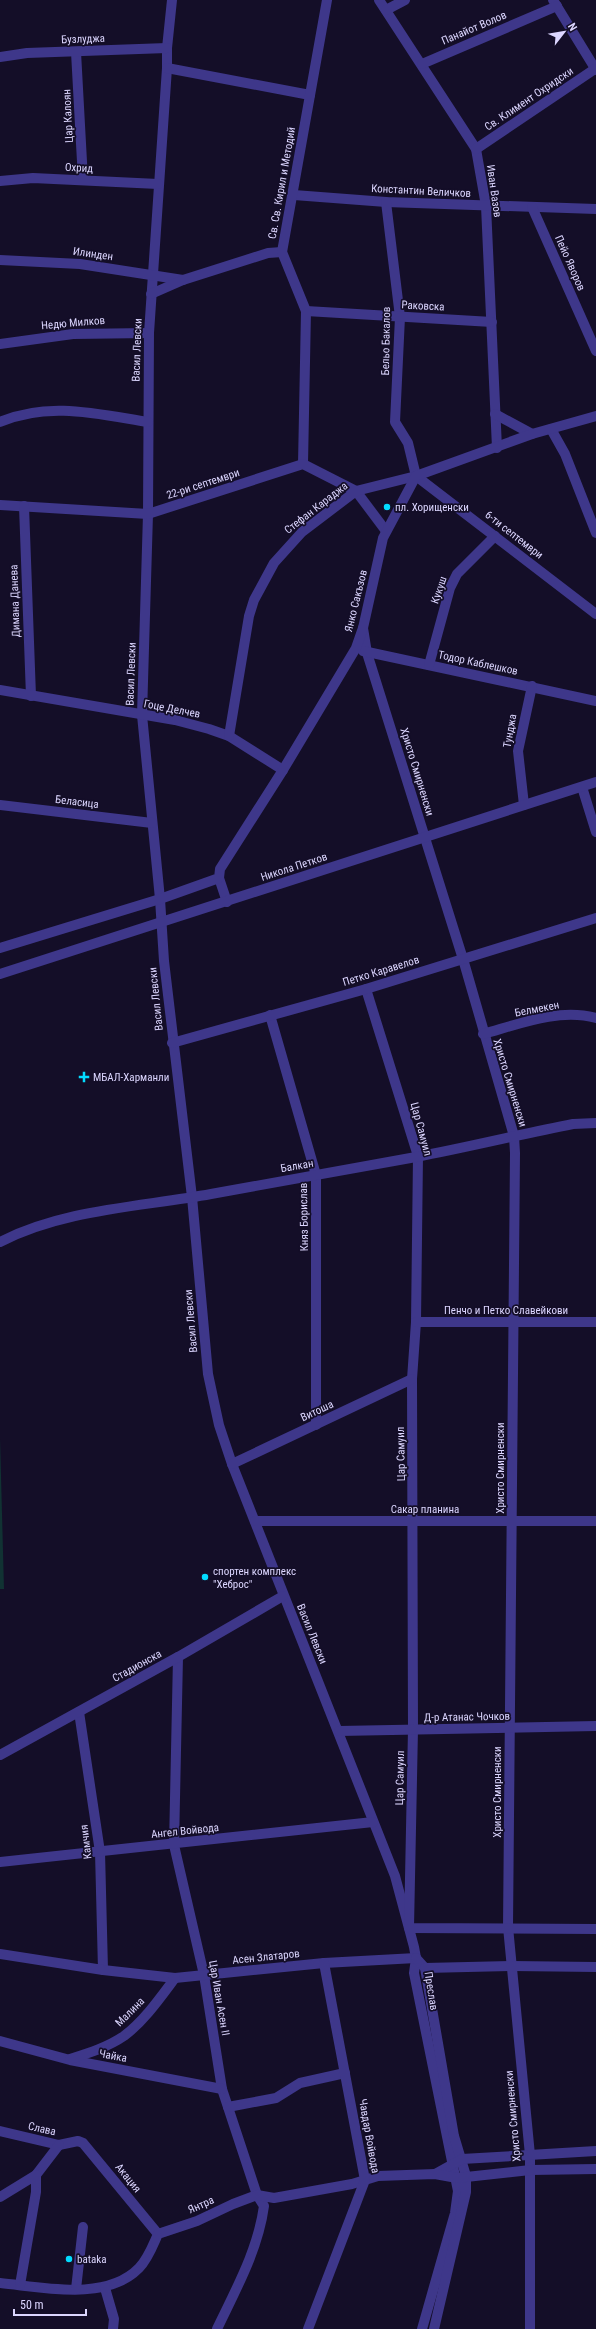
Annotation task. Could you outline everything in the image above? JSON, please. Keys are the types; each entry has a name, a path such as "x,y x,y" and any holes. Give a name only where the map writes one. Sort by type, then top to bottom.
{"street":[{"name":"Васил Левски","path":"172,0 167,48 167,68 149,332 148,514 142,715 172,1043 192,1197 208,1374 219,1425 232,1464 283,1596 339,1731 395,1876 410,1928 416,1958"},
{"name":"Св. Св. Кирил и Методий","path":"303,464 306,311 282,252 294,194 327,0"},
{"name":"Иван Вазов","path":"379,0 476,149 486,206 497,448"},
{"path":"386,10 405,0"},
{"path":"555,3 595,69"},
{"name":"Панайот Волов","path":"422,64 555,3"},
{"name":"Бузлуджа","path":"0,57 27,53 167,48"},
{"name":"Цар Калоян","path":"76,52 83,180"},
{"path":"167,68 310,95"},
{"name":"Св. Климент Охридски","path":"476,149 595,69"},
{"name":"Охрид","path":"0,181 34,178 158,184"},
{"name":"Константин Величков","path":"294,194 386,202 596,209"},
{"name":"Бельо Бакалов","path":"386,202 400,317 395,422 408,442 416,476"},
{"name":"Пейо Яворов","path":"532,207 596,351"},
{"name":"Илинден","path":"152,294 182,280 268,253 282,252"},
{"name":"Илинден","path":"0,260 80,264 182,280"},
{"name":"Раковска","path":"306,311 492,322"},
{"name":"Недю Милков","path":"0,344 72,334 149,332"},
{"path":"0,422 35,412 71,410 148,422"},
{"path":"495,414 532,434"},
{"path":"416,476 497,448 532,434 596,416"},
{"path":"551,428 565,454 592,513 596,533"},
{"path":"303,464 356,491 386,531"},
{"name":"22-ри септември","path":"0,505 148,514 303,464"},
{"name":"Стефан Караджа","path":"229,736 249,616 254,600 274,563 302,532 356,491 416,476"},
{"name":"Янко Сакъзов","path":"219,878 220,869 283,770 356,648 363,628 386,531 416,476"},
{"name":"6-ти септември","path":"416,476 596,614"},
{"name":"Димана Данева","path":"24,506 31,696"},
{"name":"Кукуш","path":"429,665 450,588 457,574 495,536"},
{"name":"Христо Смирненски","path":"363,628 368,653 463,959 483,1034 514,1136 508,1928 530,2155 530,2329"},
{"name":"Тодор Каблешков","path":"356,648 368,653 532,686 596,701"},
{"name":"Тунджа","path":"524,805 518,751 532,686"},
{"name":"Гоце Делчев","path":"0,690 202,727 229,736 283,770"},
{"name":"Никола Петков","path":"0,974 228,902 596,782"},
{"path":"582,787 596,832"},
{"name":"Беласица","path":"0,805 152,823"},
{"path":"0,948 160,899 219,878 228,902"},
{"name":"Петко Каравелов","path":"172,1043 366,988 596,918"},
{"name":"Цар Самуил","path":"366,988 418,1156 416,1322 412,1379 414,1521 410,1928"},
{"name":"Княз Борислав","path":"270,1015 316,1175 316,1425"},
{"name":"Белмекен","path":"483,1034 541,1018 563,1015 586,1015 596,1018"},
{"name":"Балкан","path":"2,1241 21,1232 68,1219 127,1207 316,1175 418,1156 573,1124 596,1123"},
{"name":"Пенчо и Петко Славейкови","path":"416,1322 596,1322"},
{"name":"Витоша","path":"232,1464 412,1379"},
{"name":"Сакар планина","path":"255,1521 596,1521"},
{"name":"Стадионска","path":"0,1755 178,1657 283,1596"},
{"name":"Цар Иван Асен II","path":"178,1657 174,1845 204,1975 222,2089 257,2196 264,2206 260,2232 254,2250 217,2329"},
{"name":"Камчия","path":"79,1712 100,1852 102,1970"},
{"name":"Д-р Атанас Чочков","path":"339,1731 596,1726"},
{"name":"Ангел Войвода","path":"0,1862 174,1845 373,1822"},
{"path":"410,1928 596,1929"},
{"name":"Асен Златаров","path":"0,1954 102,1970 174,1978 324,1963 416,1958"},
{"name":"Преслав","path":"416,1958 425,1968 454,2136 462,2160 456,2213 422,2329"},
{"name":"Преслав","path":"416,1958 414,1973 452,2165 461,2177 466,2192 434,2329"},
{"name":"Чавдар Войвода","path":"308,2329 365,2180 324,1963"},
{"path":"425,1968 512,1966 596,1967"},
{"name":"Малина","path":"70,2060 107,2046 124,2036 159,1999 174,1978"},
{"name":"Чайка","path":"0,2041 70,2060 222,2089"},
{"path":"228,2107 276,2098 300,2083 345,2073"},
{"name":"Слава","path":"0,2131 59,2145 78,2141"},
{"name":"Акация","path":"78,2141 88,2148 158,2234"},
{"path":"0,2197 36,2175 59,2145"},
{"path":"435,2174 462,2160 596,2151"},
{"path":"435,2174 461,2177 530,2170 596,2169"},
{"name":"Янтра","path":"158,2234 197,2221 233,2204 257,2196 274,2198 365,2180 378,2176 435,2174"},
{"path":"20,2285 36,2192 36,2175"},
{"path":"76,2289 83,2227"},
{"path":"0,2283 76,2289 105,2288 133,2274 139,2268 158,2234"},
{"path":"105,2288 114,2319 113,2329"}],"green space":[{"path":"0,1438 4,1589 0,1589"}],"place":[{"name":"пл. Хорищенски","path":"387,507"},
{"name":"МБАЛ-Харманли","path":"84,1077"},
{"name":"спортен комплекс \"Хеброс\"","path":"205,1577"},
{"name":"bataka","path":"69,2259"}]}
